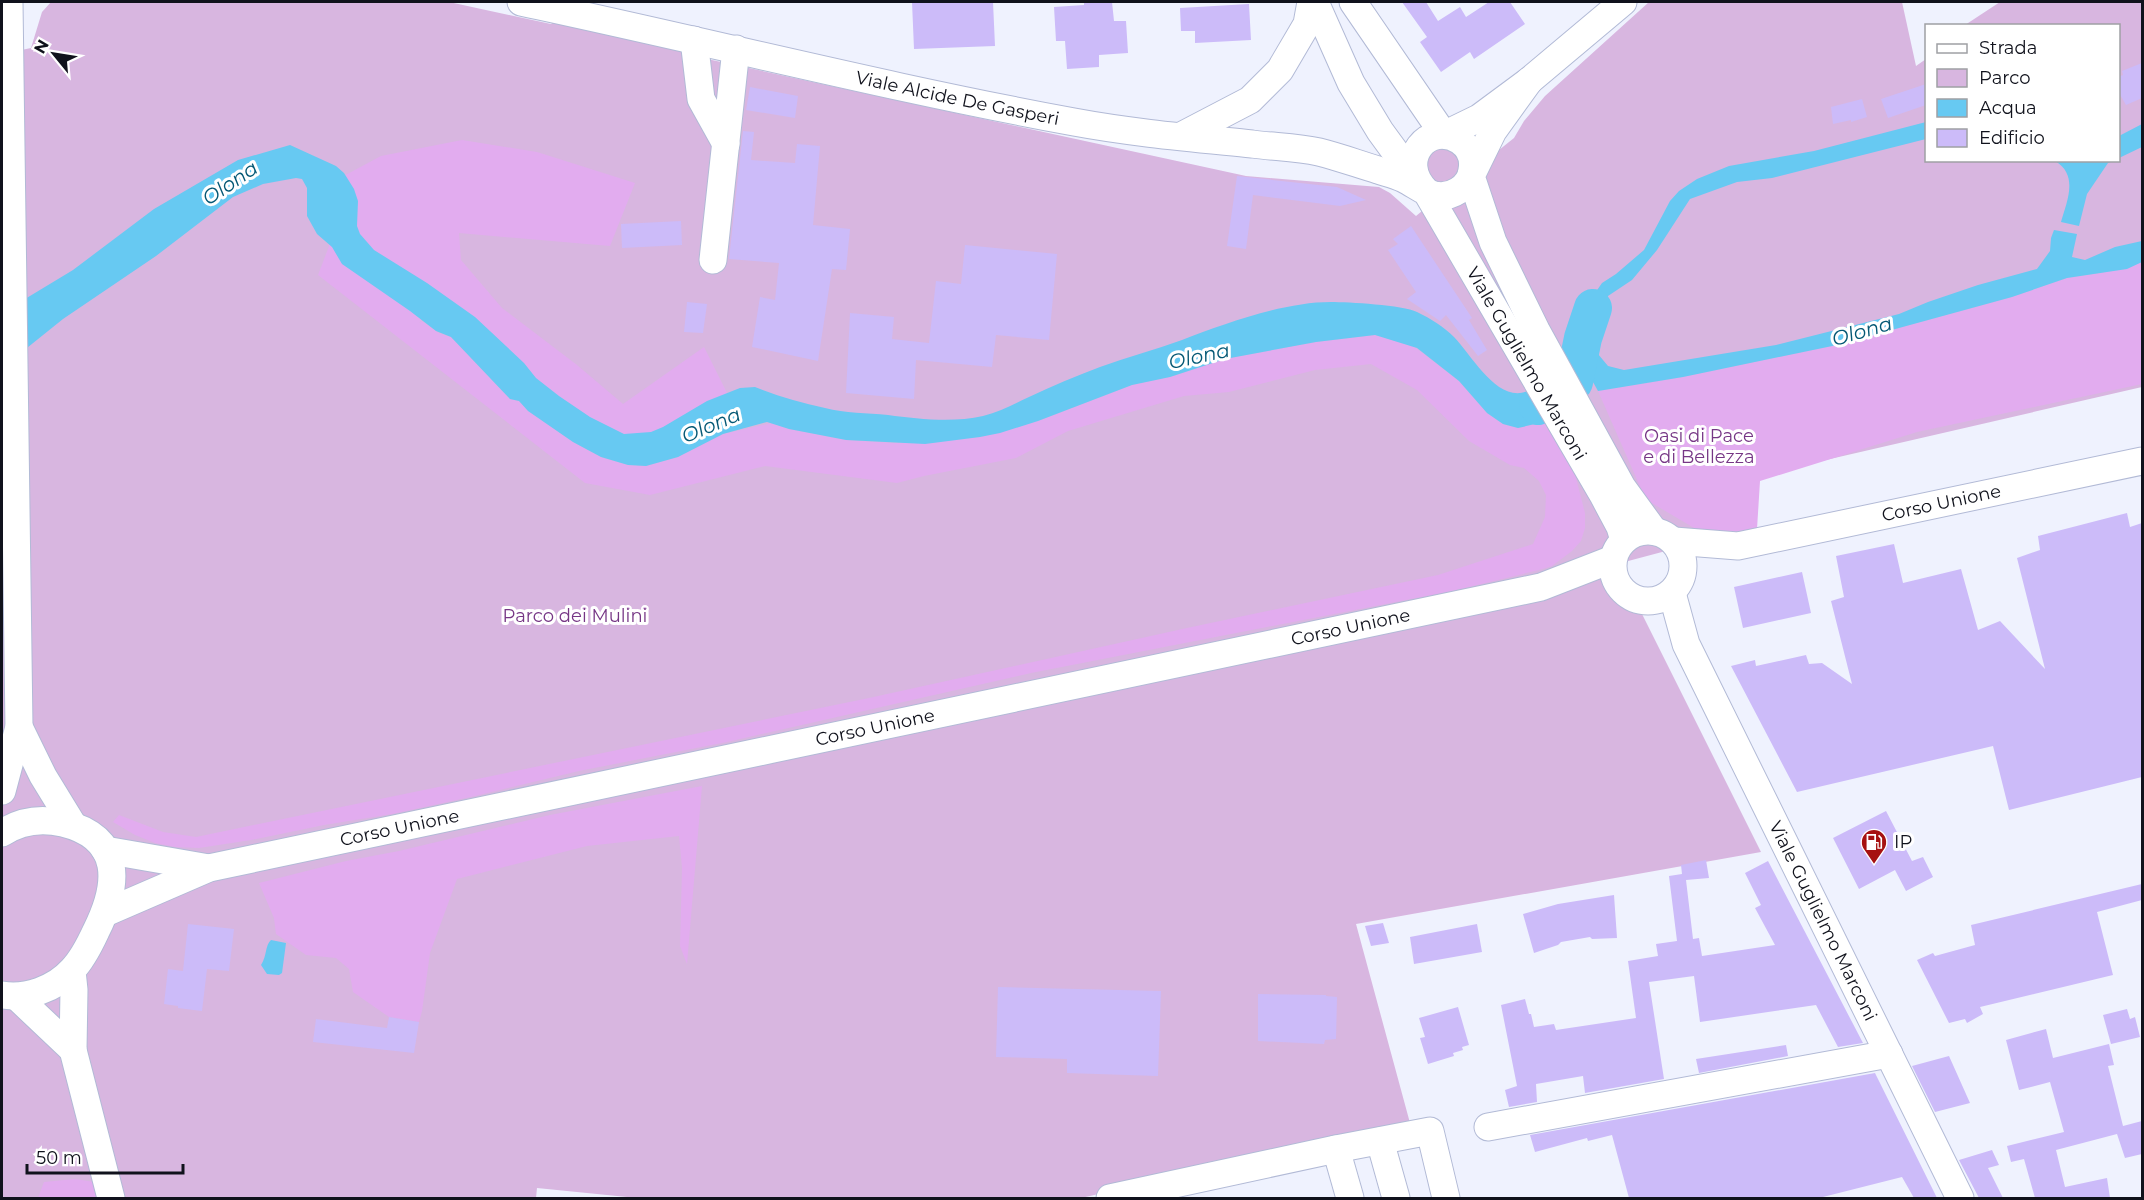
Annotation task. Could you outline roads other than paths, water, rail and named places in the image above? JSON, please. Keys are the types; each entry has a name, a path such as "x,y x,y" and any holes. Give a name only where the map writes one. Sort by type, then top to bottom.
{"street":[{"path":"2,791 19,727 9,2"},
{"path":"9,48 27,2"},
{"name":"Viale Alcide De Gasperi","path":"521,2 557,5 694,40 1007,110 1097,126 1318,152"},
{"path":"1181,136 1250,100 1280,70 1306,24 1313,2"},
{"name":"Viale Guglielmo Marconi","path":"1313,2 1351,83 1390,144 1525,337 1612,491 1620,527 1614,578 1618,586 1632,598 1641,601 1686,644"},
{"path":"1353,2 1438,136"},
{"path":"1420,185 1413,163 1417,149 1424,142 1479,118 1529,81 1623,2"},
{"path":"694,40 701,99 726,144"},
{"path":"713,260 736,49"},
{"path":"1318,152 1401,177 1420,185 1435,195 1446,195 1466,185 1493,131 1529,81"},
{"path":"1318,152 1438,136 1452,137 1467,148 1473,165 1471,176"},
{"name":"Viale Guglielmo Marconi","path":"1471,176 1525,337"},
{"name":"Corso Unione","path":"1664,536 1738,546 2142,461"},
{"name":"Viale Guglielmo Marconi","path":"1612,491 1680,551 1683,563 1677,584 1686,644 1960,1198"},
{"path":"1618,549 1633,534 1643,531 1664,536"},
{"name":"Corso Unione","path":"1677,584 1738,546"},
{"name":"Corso Unione","path":"1541,587 1618,549"},
{"path":"1641,601 1652,602 1663,598 1677,584"},
{"name":"Corso Unione","path":"105,913 209,868 1541,587 1618,586"},
{"path":"19,727 43,776 73,825"},
{"path":"2,833 27,822 49,819 73,825 93,837 105,849 114,877 105,913 91,943 72,971 39,992 9,996"},
{"name":"Corso Unione","path":"105,849 209,868"},
{"path":"72,971 74,990 72,1050 111,1198"},
{"path":"9,996 72,1050"},
{"path":"1488,1128 1889,1054"},
{"path":"1110,1198 1430,1131 1446,1198"},
{"path":"1380,1141 1396,1198"},
{"path":"1336,1149 1350,1198"}],"water":[{"path":"1925,122 1925,139 1772,178 1737,182 1690,199 1657,250 1632,280 1608,296 1594,330 1598,354 1608,366 1624,370 1776,345 1899,314 1978,285 2037,269 2050,251 2054,230 2077,234 2072,257 2085,260 2115,247 2142,241 2142,262 2127,269 2067,278 2012,297 1837,345 1683,377 1598,391 1576,347 1577,330 1584,309 1602,283 1644,250 1670,201 1679,191 1697,179 1729,166 1814,151"},
{"path":"2142,124 2142,147 2120,158 2120,135"},
{"path":"290,145 336,166 344,173 358,201 357,226 360,234 374,250 475,317 524,363 536,378 559,396 590,417 624,434 651,432 707,401 740,388 755,387 798,402 840,411 936,420 983,416 1100,367 1236,321 1294,306 1331,302 1400,307 1427,317 1454,337 1488,378 1499,386 1509,392 1520,393 1532,389 1548,421 1518,428 1503,424 1487,413 1459,381 1417,348 1375,335 1316,342 1225,359 1170,377 1132,385 1038,421 980,437 925,444 846,440 789,429 767,422 723,434 678,457 646,466 628,465 601,457 573,442 528,411 519,401 510,399 451,337 436,331 342,264 332,247 317,234 307,216 307,188 302,179 296,178 263,184 233,197 156,256 63,319 2,368 25,299 73,270 154,209 238,160"},
{"path":"2056,162 2110,162 2087,194 2079,226 2061,222 2069,189 2067,173"},
{"path":"271,940 286,943 282,973 279,975 267,974 261,965"}],"waterway":[{"name":"Olona","path":"1538,406 1574,382 1583,338 1593,308"}],"place":[{"name":"IP","path":"1874,865"}],"park label":[{"name":"Oasi di Pace e di Bellezza","path":"1699,446"},
{"name":"Parco dei Mulini","path":"575,616"}]}
